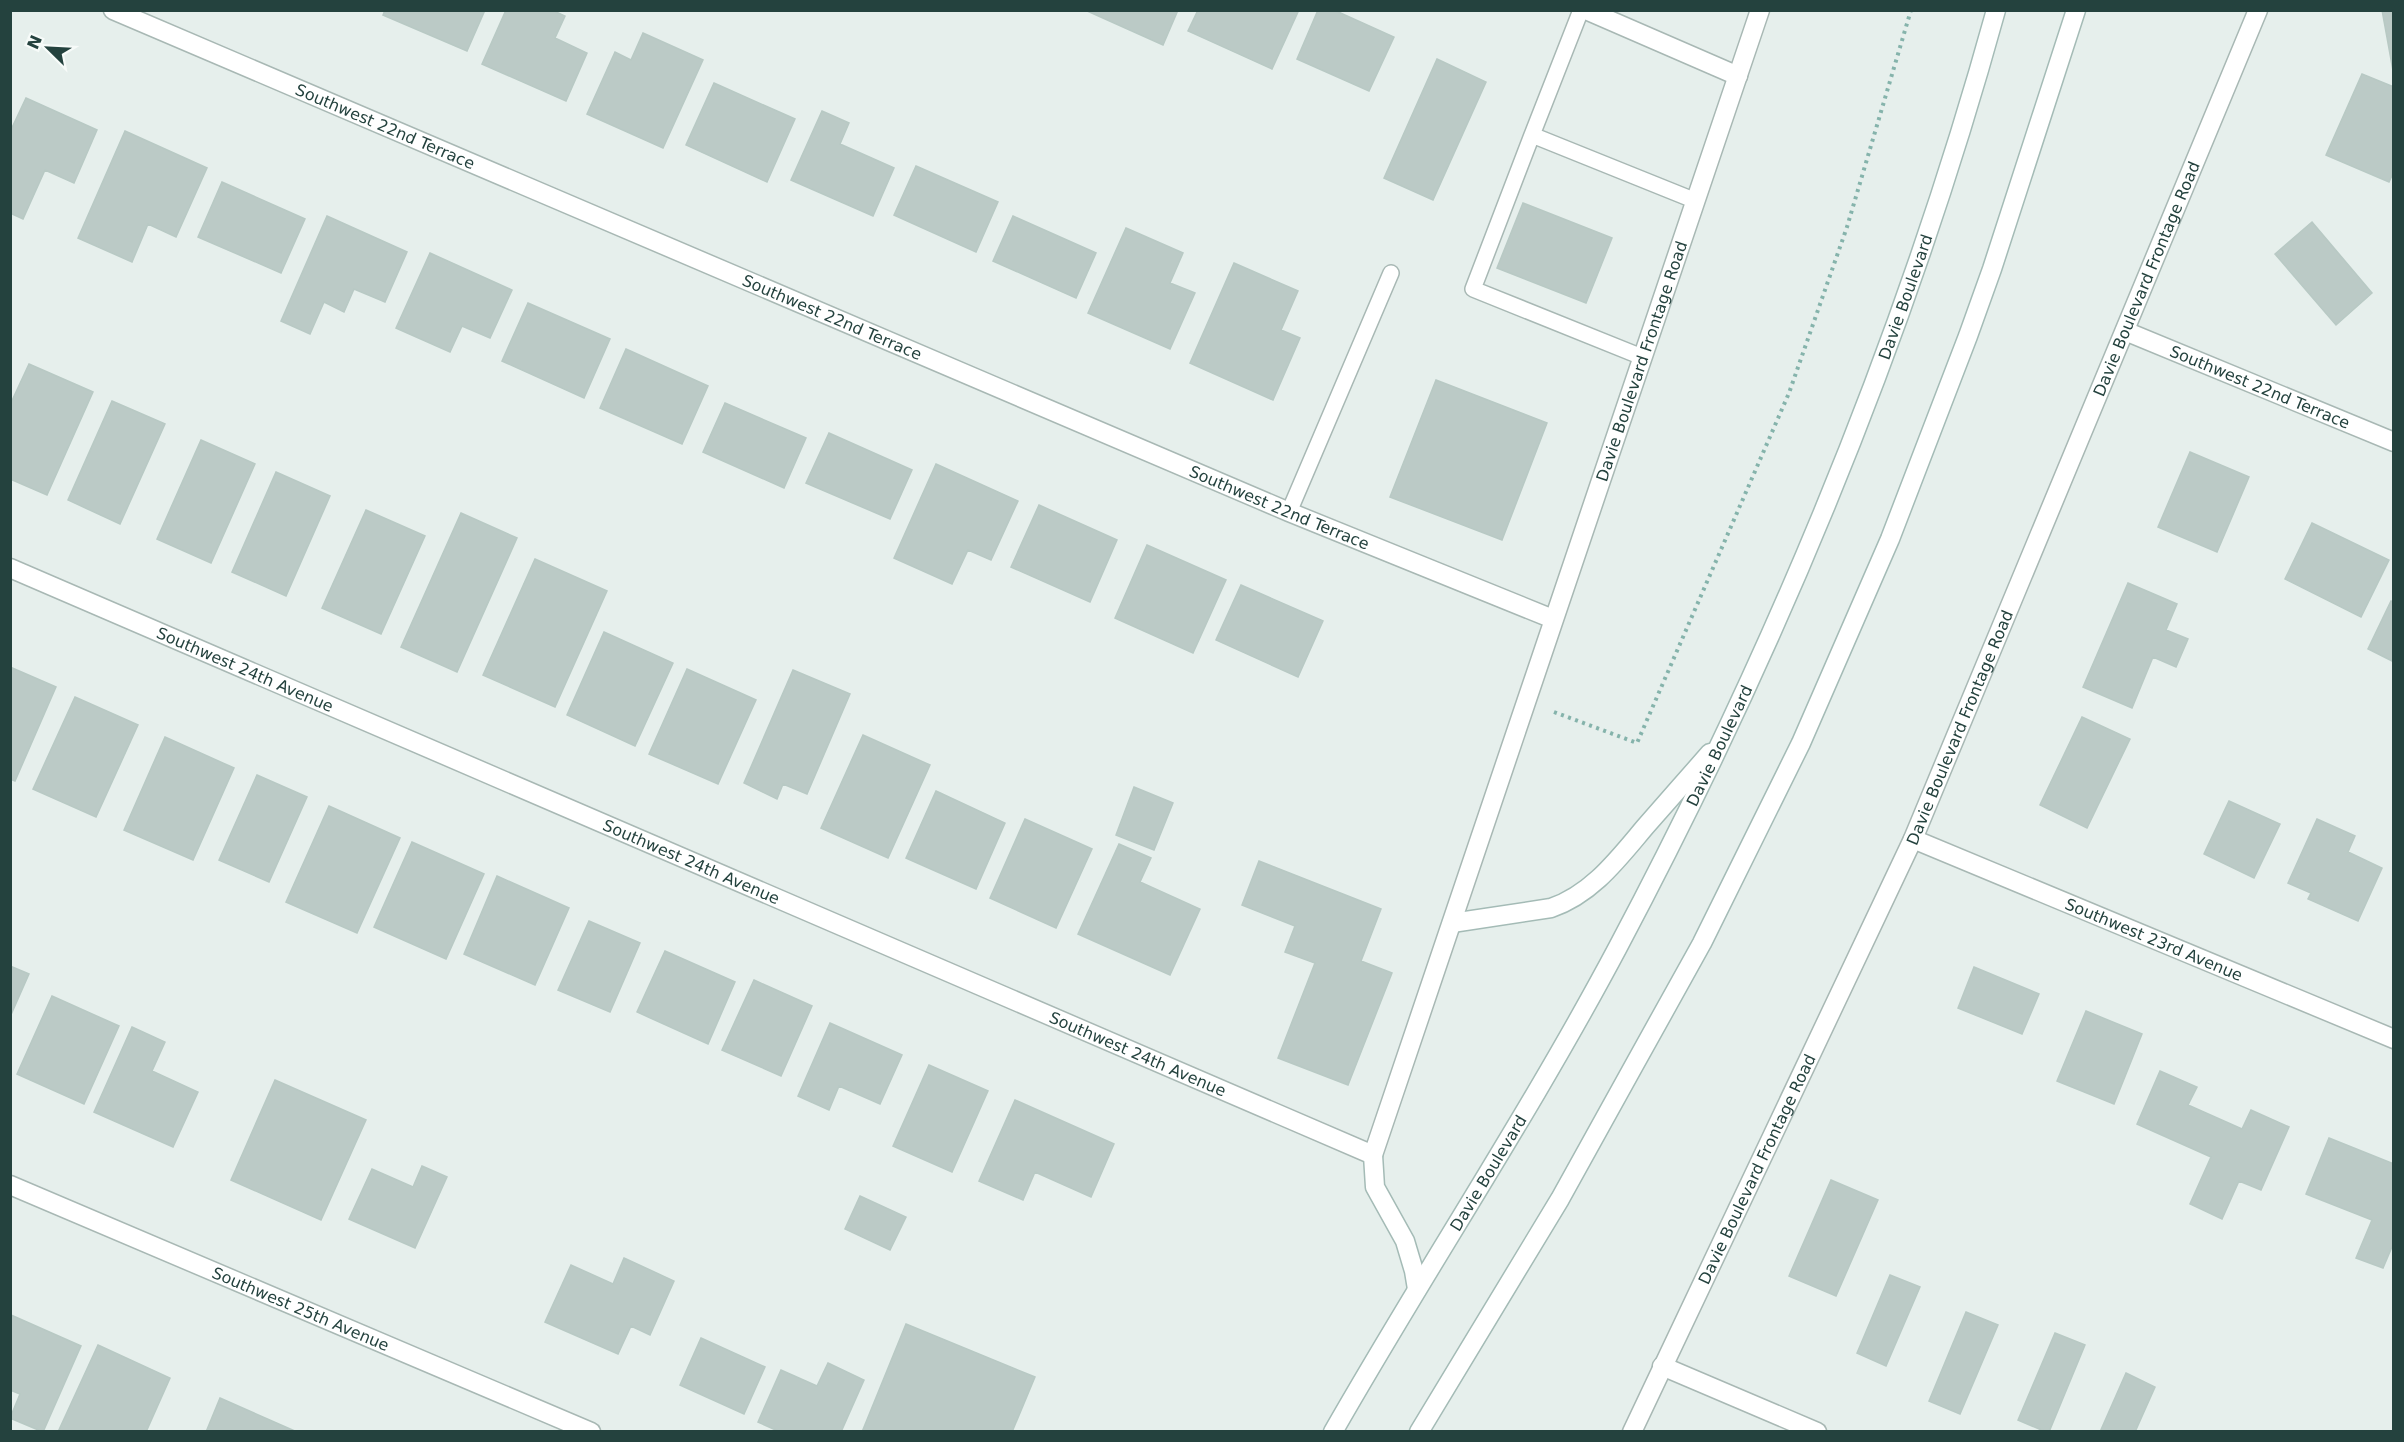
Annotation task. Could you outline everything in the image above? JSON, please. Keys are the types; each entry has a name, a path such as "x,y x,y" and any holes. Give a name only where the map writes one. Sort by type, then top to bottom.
{"street":[{"name":"Southwest 22nd Terrace","path":"113,10 1289,512 1553,619"},
{"path":"1586,10 1738,76"},
{"name":"Davie Boulevard Frontage Road","path":"1373,1155 1760,10"},
{"name":"Davie Boulevard","path":"1333,1431 1533,1097 1616,951 1726,734 1790,591 1878,377 1950,168 1996,10"},
{"path":"1419,1431 1554,1208 1638,1059 1702,943 1801,743 1886,548 1965,346 2076,10"},
{"name":"Davie Boulevard Frontage Road","path":"1632,1431 1913,839 2258,10"},
{"name":"Southwest 22nd Terrace","path":"2125,331 2394,442"},
{"name":"Southwest 24th Avenue","path":"10,568 1373,1155"},
{"path":"1452,923 1551,908 1566,903 1580,894 1616,861 1726,734"},
{"name":"Southwest 23rd Avenue","path":"1913,839 2394,1039"},
{"path":"1373,1155 1376,1187 1405,1241 1417,1289"},
{"name":"Southwest 25th Avenue","path":"10,1185 591,1431"},
{"path":"1662,1366 1817,1431"}],"lane":[{"path":"1581,10 1473,290 1642,357"},
{"path":"1532,135 1696,201"},
{"path":"1289,512 1391,273"}],"path":[{"path":"1526,701 1637,743 1789,393 1847,227 1911,10"}],"building":[{"path":"385,10 485,10 467,51 383,15"},
{"path":"506,10 552,10 565,16 555,38 587,53 566,101 482,64"},
{"path":"1085,10 1178,10 1163,45"},
{"path":"1198,10 1296,10 1298,12 1272,69 1188,31"},
{"path":"1318,10 1334,10 1394,37 1369,91 1297,59"},
{"path":"2382,10 2394,10 2394,76"},
{"path":"643,33 703,60 663,148 587,114 615,52 631,60"},
{"path":"1437,59 1486,82 1433,200 1384,178"},
{"path":"2362,74 2394,87 2394,171 2389,182 2326,155"},
{"path":"714,83 795,119 767,182 686,145"},
{"path":"26,98 97,130 74,183 45,170 23,219 10,213 10,132"},
{"path":"822,111 849,123 840,144 894,168 873,216 791,180"},
{"path":"125,131 207,168 176,237 148,224 132,262 78,238"},
{"path":"916,166 998,202 976,252 894,215"},
{"path":"222,182 305,219 281,273 198,237"},
{"path":"1523,203 1612,238 1586,303 1497,268"},
{"path":"327,216 407,252 385,302 354,289 344,312 324,302 310,334 281,321"},
{"path":"1013,216 1096,253 1076,298 993,261"},
{"path":"2312,222 2372,293 2336,325 2275,254"},
{"path":"1126,228 1183,253 1170,283 1195,293 1170,349 1088,313"},
{"path":"430,253 512,290 490,338 462,326 450,352 396,328"},
{"path":"1234,263 1298,291 1281,330 1300,338 1273,400 1190,363"},
{"path":"528,303 610,339 584,398 502,361"},
{"path":"626,349 708,386 682,444 600,408"},
{"path":"29,364 93,392 47,495 10,479 10,405"},
{"path":"1436,380 1547,423 1502,540 1390,497"},
{"path":"112,401 165,424 120,524 68,500"},
{"path":"725,403 806,438 784,488 703,452"},
{"path":"829,433 912,470 890,519 806,483"},
{"path":"201,440 255,464 211,563 157,539"},
{"path":"2190,452 2249,477 2217,552 2158,527"},
{"path":"936,464 1018,501 991,560 968,550 952,584 894,558"},
{"path":"276,472 330,496 286,596 232,572"},
{"path":"1039,505 1117,540 1090,602 1011,567"},
{"path":"366,510 425,536 381,634 322,608"},
{"path":"461,513 517,538 457,672 401,647"},
{"path":"2312,523 2389,560 2361,617 2285,579"},
{"path":"1147,545 1226,580 1193,653 1115,618"},
{"path":"535,559 607,591 555,707 483,675"},
{"path":"2128,583 2177,604 2166,630 2188,639 2176,667 2153,657 2132,708 2083,687"},
{"path":"1241,585 1323,621 1298,677 1216,640"},
{"path":"2391,601 2394,602 2394,662 2368,649"},
{"path":"604,632 673,663 635,746 567,715"},
{"path":"10,667 56,687 15,781 10,779"},
{"path":"687,669 756,700 718,784 649,754"},
{"path":"793,670 850,694 807,794 783,784 777,799 744,783"},
{"path":"75,697 138,725 96,817 33,789"},
{"path":"2082,717 2130,739 2087,828 2040,805"},
{"path":"863,735 930,765 888,858 821,828"},
{"path":"165,737 234,768 193,860 124,830"},
{"path":"257,775 307,797 269,882 219,860"},
{"path":"1134,787 1173,803 1154,850 1116,835"},
{"path":"936,791 1005,823 976,889 906,858"},
{"path":"2229,801 2280,824 2254,878 2204,854"},
{"path":"329,806 400,838 357,933 286,902"},
{"path":"1025,819 1092,849 1056,928 990,898"},
{"path":"2317,819 2355,836 2348,852 2382,868 2358,921 2308,899 2311,893 2288,883"},
{"path":"412,842 484,874 446,959 374,927"},
{"path":"1119,844 1151,858 1140,882 1200,909 1170,975 1078,934"},
{"path":"1259,861 1381,909 1361,961 1392,973 1348,1085 1278,1058 1315,963 1285,952 1295,926 1242,905"},
{"path":"497,876 569,908 535,985 464,954"},
{"path":"589,921 640,943 610,1012 558,990"},
{"path":"665,951 735,982 708,1044 637,1012"},
{"path":"10,966 29,974 10,1017"},
{"path":"1974,967 2039,994 2022,1034 1958,1008"},
{"path":"754,980 812,1006 781,1076 722,1050"},
{"path":"52,996 119,1026 84,1104 17,1074"},
{"path":"2086,1011 2142,1034 2114,1104 2057,1081"},
{"path":"830,1023 902,1055 880,1104 839,1086 829,1110 798,1096"},
{"path":"132,1027 165,1042 152,1071 198,1092 173,1147 94,1112"},
{"path":"929,1065 988,1091 952,1172 893,1146"},
{"path":"2160,1071 2197,1087 2188,1105 2242,1129 2251,1110 2289,1127 2261,1190 2239,1181 2222,1219 2190,1204 2211,1157 2137,1124"},
{"path":"275,1080 366,1120 321,1220 231,1180"},
{"path":"1015,1100 1114,1144 1091,1197 1035,1172 1023,1200 979,1181"},
{"path":"2329,1138 2394,1164 2394,1242 2383,1268 2356,1258 2372,1220 2306,1194"},
{"path":"422,1166 447,1177 415,1248 349,1219 372,1169 413,1187"},
{"path":"1831,1180 1878,1200 1836,1296 1789,1276"},
{"path":"860,1196 906,1217 890,1250 845,1229"},
{"path":"624,1258 674,1281 650,1335 631,1326 618,1354 545,1322 571,1265 613,1284"},
{"path":"1890,1275 1920,1287 1886,1366 1857,1353"},
{"path":"1966,1312 1998,1325 1960,1414 1929,1401"},
{"path":"11,1315 81,1346 43,1432 10,1418 20,1394 10,1390"},
{"path":"906,1324 1035,1377 1012,1432 862,1432"},
{"path":"2055,1333 2085,1345 2049,1432 2046,1432 2018,1420"},
{"path":"701,1338 765,1367 744,1414 680,1385"},
{"path":"98,1345 170,1378 146,1432 58,1432"},
{"path":"828,1363 864,1380 841,1432 780,1432 758,1422 781,1370 817,1386"},
{"path":"2126,1373 2155,1387 2135,1432 2100,1432"},
{"path":"220,1398 297,1432 206,1432"}]}
